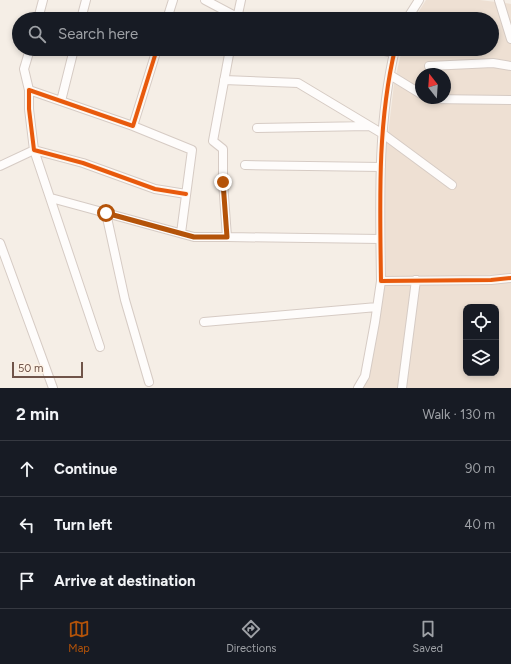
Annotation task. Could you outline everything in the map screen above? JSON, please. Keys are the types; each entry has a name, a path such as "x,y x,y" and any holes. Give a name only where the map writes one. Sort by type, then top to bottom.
{"street":[{"path":"40,12 43,0"},
{"path":"83,12 86,0"},
{"path":"169,12 173,0"},
{"path":"205,0 228,12"},
{"path":"240,12 241,0"},
{"path":"411,12 419,0"},
{"path":"499,0 511,40"},
{"path":"28,56 24,69 29,90 29,109 34,150 100,347"},
{"path":"61,101 72,56"},
{"path":"133,126 155,56"},
{"path":"227,237 223,182 223,149 213,141 229,56"},
{"path":"358,388 364,376 377,307 380,281 381,167 383,134 385,108 394,56"},
{"path":"429,66 493,63 511,66"},
{"path":"390,75 415,90"},
{"path":"224,80 298,83 383,134 452,185"},
{"path":"29,90 133,126 192,150 181,233"},
{"path":"451,99 511,100"},
{"path":"258,128 370,126"},
{"path":"0,166 34,150 83,163 155,189 186,194"},
{"path":"245,166 381,167"},
{"path":"51,198 194,237 380,239"},
{"path":"106,213 126,300 149,382"},
{"path":"0,243 53,388"},
{"path":"380,281 491,280 511,278"},
{"path":"402,388 416,280"},
{"path":"204,322 377,307"}],"shaded area":[{"path":"426,0 480,0 511,4 511,274 386,279 384,168 394,84 400,56 499,56 499,12 418,12"},
{"path":"511,281 511,388 363,388 368,380 384,283"}],"cycle path":[{"path":"155,56 133,126 29,90 29,109 34,150 83,163 155,189 186,194"},
{"path":"394,56 389,78 382,136 380,194 381,281 491,280 511,278"}],"route":[{"path":"106,213 194,237 227,237 223,182"}]}
